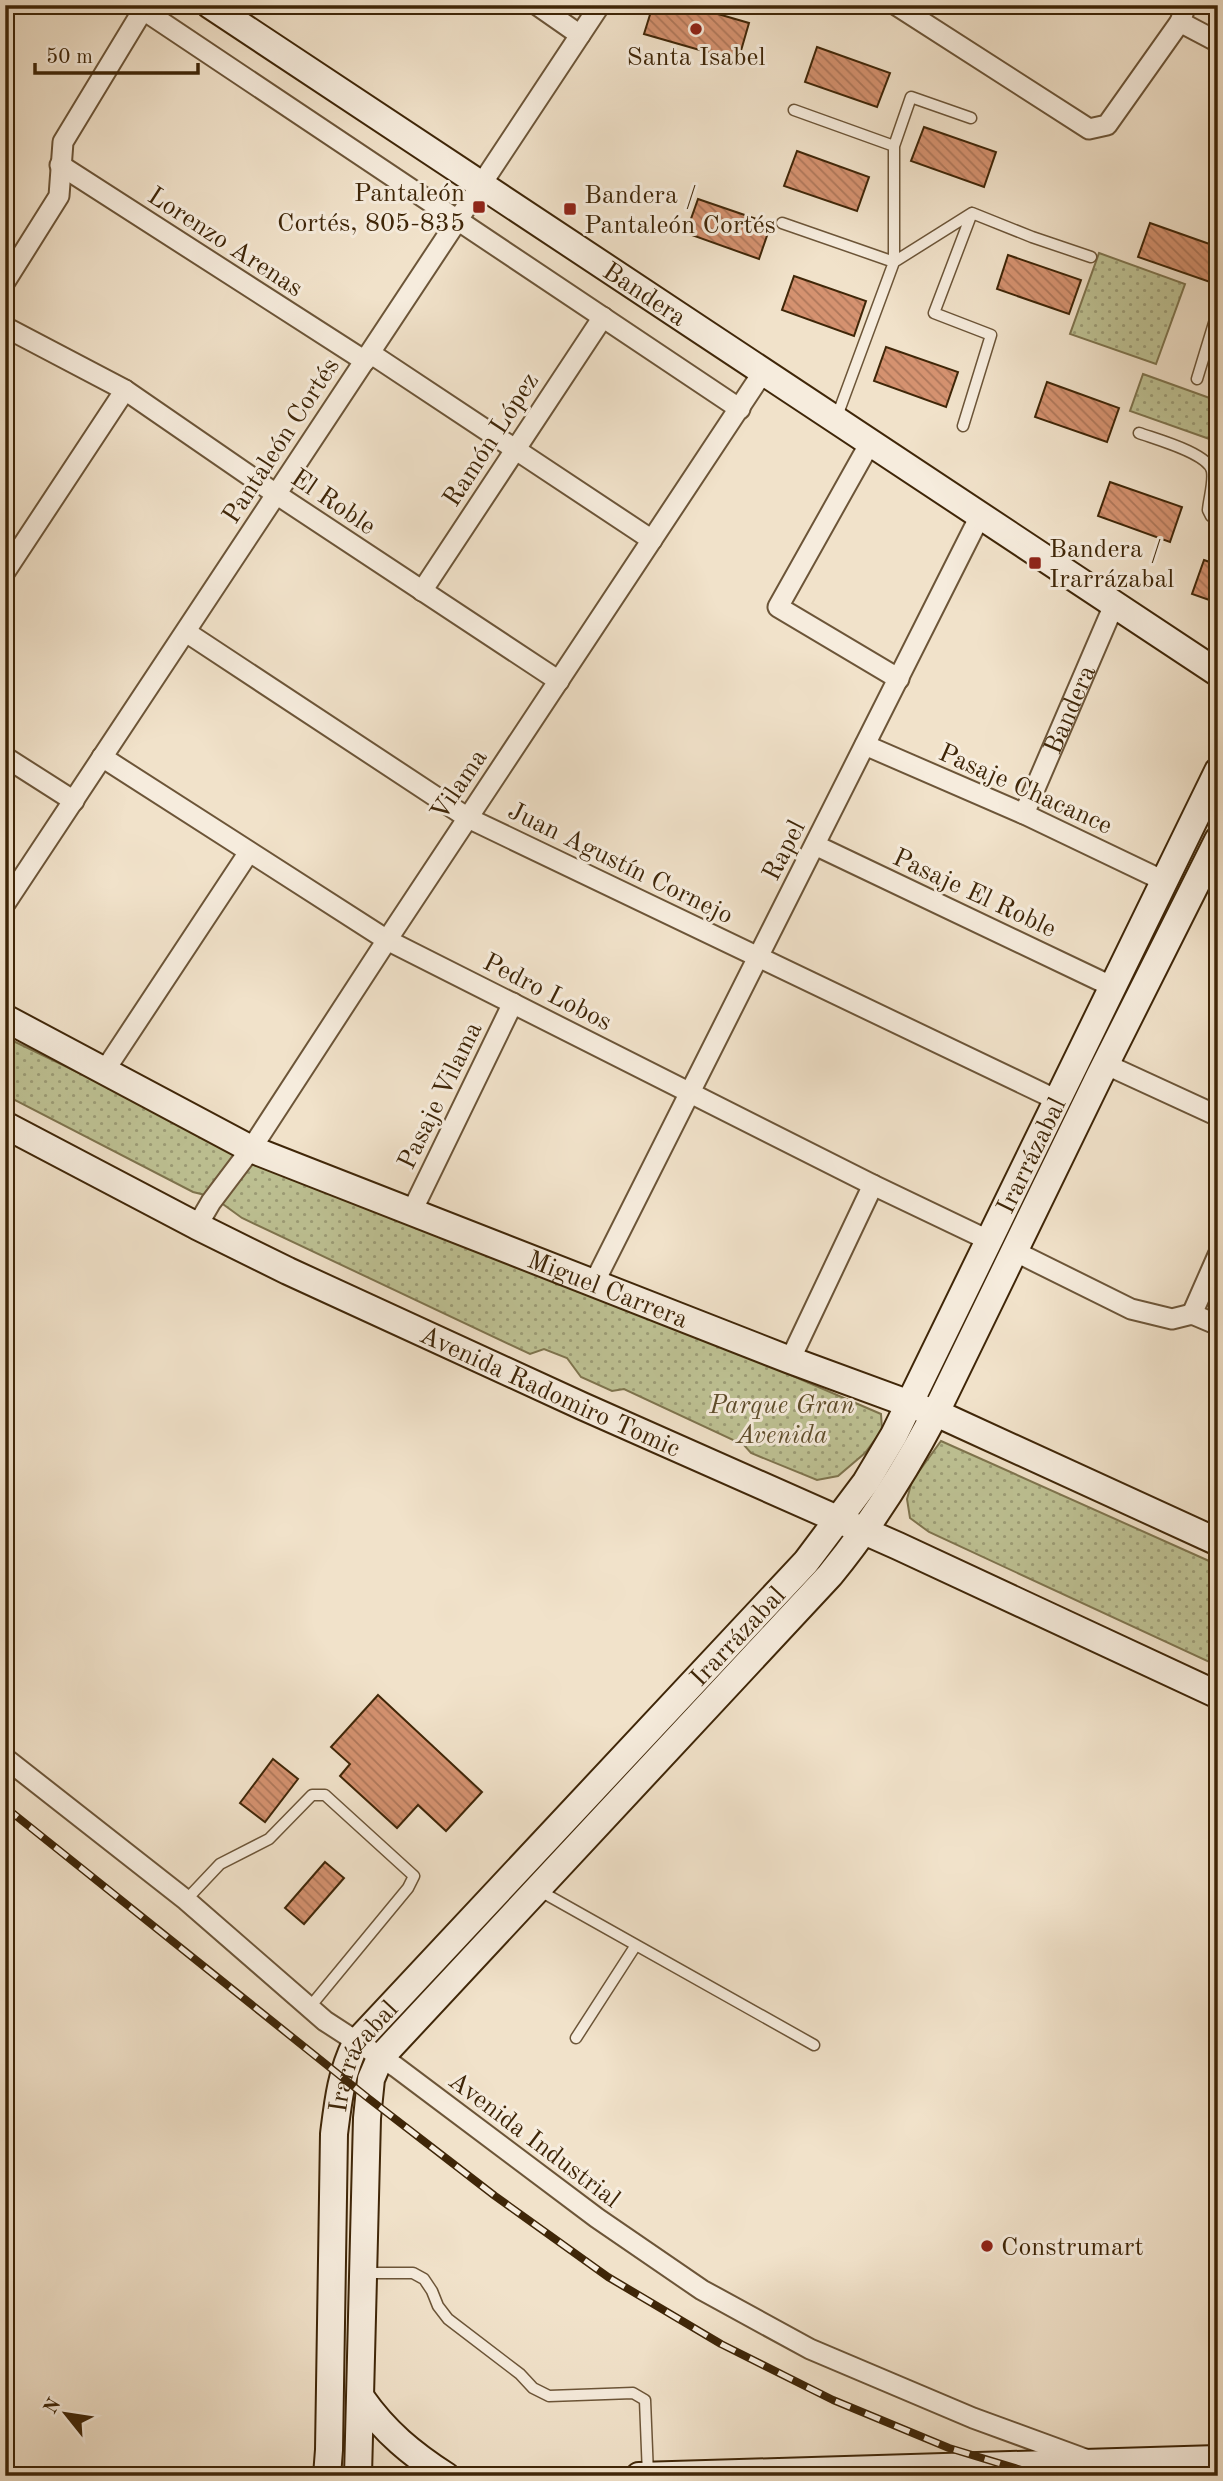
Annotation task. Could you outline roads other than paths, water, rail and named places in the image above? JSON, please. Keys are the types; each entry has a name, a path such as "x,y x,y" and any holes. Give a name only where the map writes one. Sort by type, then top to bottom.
{"main road":[{"name":"Bandera","path":"210,5 1114,605 1207,659 1218,673"},
{"name":"Irarrázabal","path":"327,2476 334,2134 342,2077 356,2043 796,1572 838,1521 878,1462 1218,771"},
{"name":"Irarrázabal","path":"358,2476 368,2098 371,2078 380,2058 830,1576 864,1532 908,1466 1218,840"},
{"name":"Miguel Carrera","path":"5,1018 251,1149 790,1360 935,1413 1218,1542"},
{"name":"Avenida Radomiro Tomic","path":"5,1125 197,1226 362,1305 1218,1695"},
{"path":"362,2399 384,2429 398,2442 446,2476"},
{"path":"639,2476 785,2474 1218,2459"}],"street":[{"path":"537,5 580,35"},
{"name":"Pantaleón Cortés","path":"5,904 600,5"},
{"path":"896,5 1089,130 1107,125 1184,10 1218,43"},
{"path":"5,282 59,196 63,142 141,7"},
{"name":"Bandera","path":"141,7 740,409"},
{"name":"Lorenzo Arenas","path":"60,165 515,449 652,540"},
{"name":"Ramón López","path":"422,591 603,317"},
{"name":"El Roble","path":"5,327 125,390 276,494 559,681"},
{"name":"Vilama","path":"197,1226 211,1202 251,1149 764,372"},
{"path":"5,572 125,390"},
{"path":"870,443 778,607 899,679"},
{"name":"Rapel","path":"594,1283 980,516"},
{"name":"Bandera","path":"1024,814 1114,605"},
{"name":"Juan Agustín Cornejo","path":"186,632 468,818 1057,1100"},
{"name":"Pasaje Chacance","path":"865,745 1024,814 1164,881"},
{"path":"5,757 74,801"},
{"name":"Pedro Lobos","path":"102,757 387,940 873,1185 988,1240"},
{"name":"Pasaje El Roble","path":"815,845 1112,987"},
{"path":"105,1070 249,852"},
{"name":"Pasaje Vilama","path":"412,1211 513,1003"},
{"path":"1105,1064 1218,1116"},
{"path":"790,1360 873,1185"},
{"path":"1014,1251 1130,1309 1172,1320 1192,1314 1218,1325"},
{"path":"1192,1314 1218,1255"},
{"name":"Avenida Industrial","path":"5,1758 186,1900 309,2008 356,2043 397,2067 597,2218 702,2290 810,2349 973,2418 1094,2462"}],"lane":[{"path":"836,420 894,262 894,146 911,97 971,118"},
{"path":"794,110 894,146"},
{"path":"894,262 972,213"},
{"path":"972,213 1091,257"},
{"path":"962,426 991,335 934,313 972,213"},
{"path":"782,223 894,262"},
{"path":"1197,379 1218,310"},
{"path":"1139,433 1198,455 1207,461 1212,470 1208,510 1211,516 1218,520"},
{"path":"186,1900 220,1864 269,1839 312,1795 324,1795 414,1876 408,1888 309,2008"},
{"path":"536,1889 814,2045"},
{"path":"576,2038 636,1945"},
{"path":"364,2273 413,2273 424,2279 448,2319 520,2374 533,2388 550,2396 633,2393 645,2400 648,2476"}],"railway":[{"path":"5,1807 368,2098 495,2196 608,2277 721,2344 833,2400 949,2448 1041,2476"}],"place":[{"name":"Santa Isabel","path":"696,29"},
{"name":"Pantaleón Cortés, 805-835","path":"479,207"},
{"name":"Bandera / Pantaleón Cortés","path":"570,209"},
{"name":"Bandera / Irarrázabal","path":"1035,563"},
{"name":"Construmart","path":"987,2246"}],"park label":[{"name":"Parque Gran Avenida","path":"782,1419"}]}
